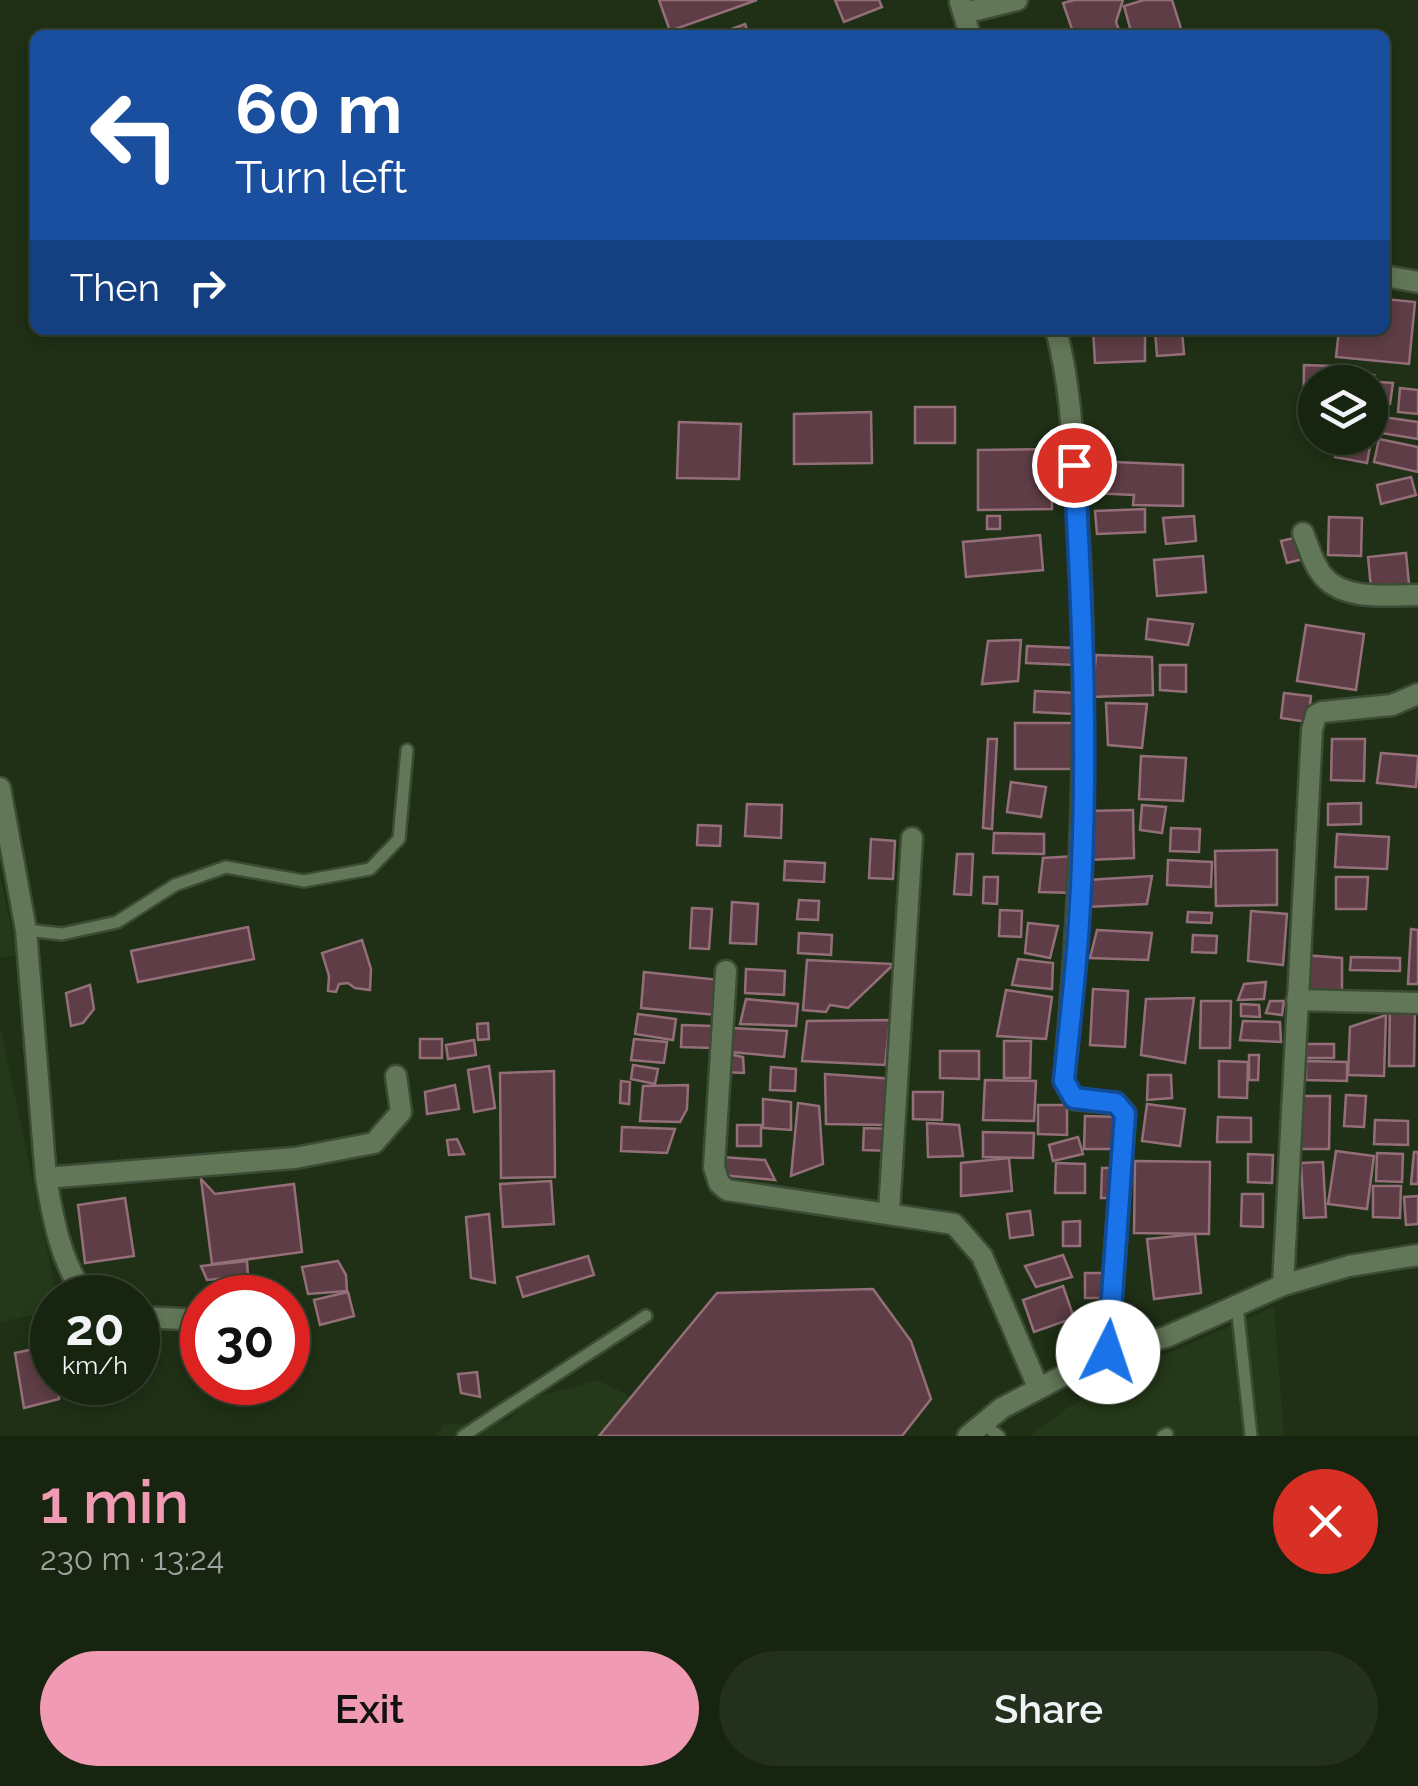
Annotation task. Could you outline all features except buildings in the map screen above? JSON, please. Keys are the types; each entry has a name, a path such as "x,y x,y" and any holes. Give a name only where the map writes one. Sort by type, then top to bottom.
{"street":[{"path":"962,6 1017,0"},
{"path":"1390,277 1418,282"},
{"path":"1057,335 1069,396 1080,568 1084,758 1079,921 1064,1081 1074,1098 1116,1103 1125,1114 1108,1352"},
{"path":"1303,533 1324,578 1338,587 1369,594 1418,595"},
{"path":"1284,1285 1312,730 1316,716 1328,710 1392,704 1418,694"},
{"path":"0,788 26,930 46,1178 53,1219 73,1275"},
{"path":"888,1212 912,838"},
{"path":"726,970 714,1167 719,1183 727,1190 944,1220 966,1234 982,1256 1038,1387"},
{"path":"1296,1000 1418,1004"},
{"path":"46,1178 294,1158 374,1143 401,1112 396,1076"},
{"path":"983,1432 1038,1387 1108,1352 1166,1337 1284,1285 1349,1266 1418,1255"}],"lane":[{"path":"26,930 62,934 117,922 175,885 226,867 304,881 370,869 400,839 406,750"},
{"path":"1237,1305 1251,1436"},
{"path":"462,1436 646,1316"}],"shaded area":[{"path":"0,876 17,955 0,958"},
{"path":"0,1025 52,1275 30,1275 30,1316 0,1322"},
{"path":"1274,1307 1284,1436 1030,1436 1066,1409 1152,1360"},
{"path":"597,1380 646,1404 669,1436 436,1436 444,1425 509,1420 527,1400"}],"route":[{"path":"1074,465 1084,758 1079,921 1064,1081 1074,1098 1116,1103 1125,1114 1108,1352"}]}
